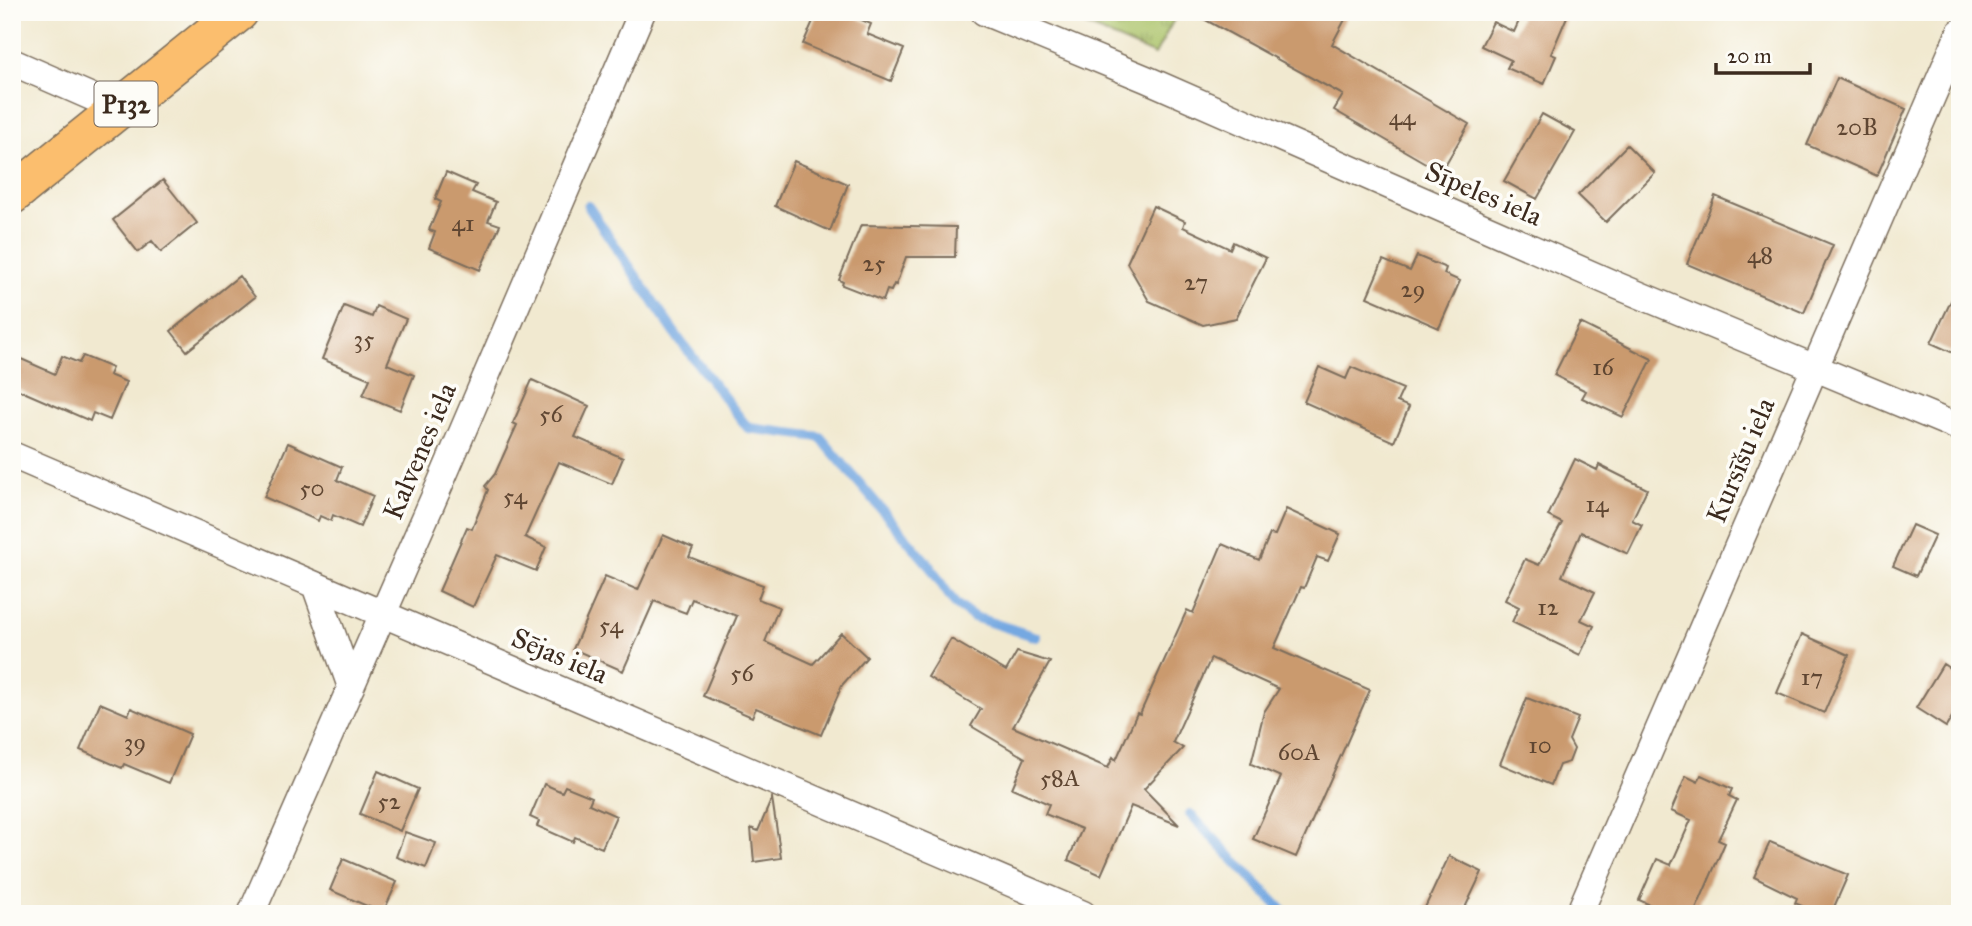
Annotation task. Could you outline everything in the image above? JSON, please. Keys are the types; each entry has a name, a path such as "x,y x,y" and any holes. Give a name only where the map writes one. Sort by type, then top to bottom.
{"main road":[{"name":"P132","path":"12,195 239,12"}],"street":[{"name":"Kalvenes iela","path":"251,914 436,495 642,12"},
{"name":"Sīpeles iela","path":"985,12 1146,79 1618,286 1960,428"},
{"name":"Kursīšu iela","path":"1579,914 1960,32"},
{"path":"12,62 119,109"},
{"name":"Sējas iela","path":"12,455 1083,914"},
{"path":"316,585 351,687"}],"green space":[{"path":"1055,12 1178,12 1155,55"}],"building":[{"path":"817,12 843,12 871,24 867,34 904,49 891,81 803,44"},
{"path":"1191,12 1349,12 1332,44 1469,124 1441,172 1334,110 1343,95"},
{"path":"1523,12 1569,12 1551,54 1556,56 1544,84 1507,68 1511,60 1481,46 1493,22 1514,32"},
{"path":"1837,78 1906,109 1877,176 1807,145"},
{"path":"1542,114 1575,132 1537,199 1504,181"},
{"path":"1627,145 1655,173 1606,222 1578,195"},
{"path":"794,161 848,184 830,231 775,206"},
{"path":"446,172 476,185 472,192 496,202 488,221 500,225 480,270 429,248 435,232 429,230 441,202 435,199"},
{"path":"163,180 197,223 161,252 152,241 138,252 113,220"},
{"path":"1715,196 1833,245 1804,313 1687,264"},
{"path":"1153,206 1185,221 1183,227 1230,249 1233,242 1266,258 1236,318 1203,325 1149,301 1127,263"},
{"path":"861,225 956,227 955,257 906,257 896,285 894,284 891,291 887,290 883,301 842,285 843,282 839,280"},
{"path":"1417,256 1446,268 1444,274 1460,281 1439,328 1367,297 1383,260 1410,271"},
{"path":"239,276 255,297 187,351 171,331"},
{"path":"1960,282 1960,356 1931,343"},
{"path":"344,306 372,317 376,306 406,319 387,364 414,375 400,410 363,395 370,379 322,359"},
{"path":"1580,323 1652,359 1623,417 1582,398 1586,391 1554,375"},
{"path":"12,355 55,374 62,356 79,363 83,356 112,368 109,375 126,382 110,420 93,413 90,421 12,387"},
{"path":"1319,367 1346,379 1351,367 1403,389 1397,402 1409,407 1394,442 1304,402"},
{"path":"532,380 589,406 575,437 623,458 612,484 559,462 525,537 546,547 536,571 497,555 473,607 439,591 467,527 472,529 488,490 485,486 495,474 517,425 513,423"},
{"path":"288,443 342,467 337,480 373,496 360,527 333,515 331,521 320,516 318,521 264,497"},
{"path":"1575,459 1597,470 1599,465 1647,489 1632,520 1642,525 1628,554 1581,532 1562,576 1595,592 1581,620 1594,626 1580,655 1512,622 1519,607 1505,600 1525,559 1539,565 1562,523 1548,516"},
{"path":"1286,509 1340,534 1328,561 1317,557 1274,648 1370,690 1296,857 1253,839 1281,777 1251,764 1264,712 1279,689 1211,658 1173,742 1183,748 1144,789 1179,825 1131,806 1101,875 1068,860 1082,829 1045,814 1049,804 1012,788 1025,758 971,726 981,709 928,677 951,639 1006,671 1017,652 1050,662 1013,727 1108,768 1113,757 1116,760 1137,713 1140,714 1187,610 1193,613 1222,544 1259,560 1270,534 1275,535"},
{"path":"1912,525 1935,535 1916,576 1893,566"},
{"path":"663,535 693,548 689,557 763,585 758,599 779,607 765,642 813,664 841,633 867,657 842,685 821,735 756,708 752,717 703,696 737,616 692,599 686,613 654,601 623,671 573,649 605,576 638,590"},
{"path":"1802,634 1849,655 1824,713 1777,693"},
{"path":"1943,664 1960,675 1960,704 1946,727 1916,708"},
{"path":"1527,698 1578,718 1569,740 1574,749 1569,762 1559,765 1551,785 1500,764"},
{"path":"100,703 128,715 131,708 190,734 169,783 124,764 122,768 80,750"},
{"path":"378,771 418,789 400,831 360,814"},
{"path":"1701,775 1732,789 1729,796 1737,800 1718,840 1725,843 1694,914 1652,914 1655,907 1639,900 1657,859 1671,865 1691,820 1671,811 1686,776 1698,782"},
{"path":"544,784 562,792 565,786 592,797 589,804 616,816 602,848 575,837 573,842 537,826 539,821 530,817"},
{"path":"772,798 781,858 754,862 751,828 758,831"},
{"path":"405,832 436,843 426,868 396,857"},
{"path":"1770,842 1848,875 1831,914 1820,914 1795,903 1797,898 1754,877"},
{"path":"1449,856 1482,872 1462,914 1422,914"},
{"path":"343,859 397,882 383,913 330,890"}],"waterway":[{"path":"588,206 681,342 748,428 820,437 928,564 955,604 974,617 1036,637"},
{"path":"1190,814 1286,914"}]}
